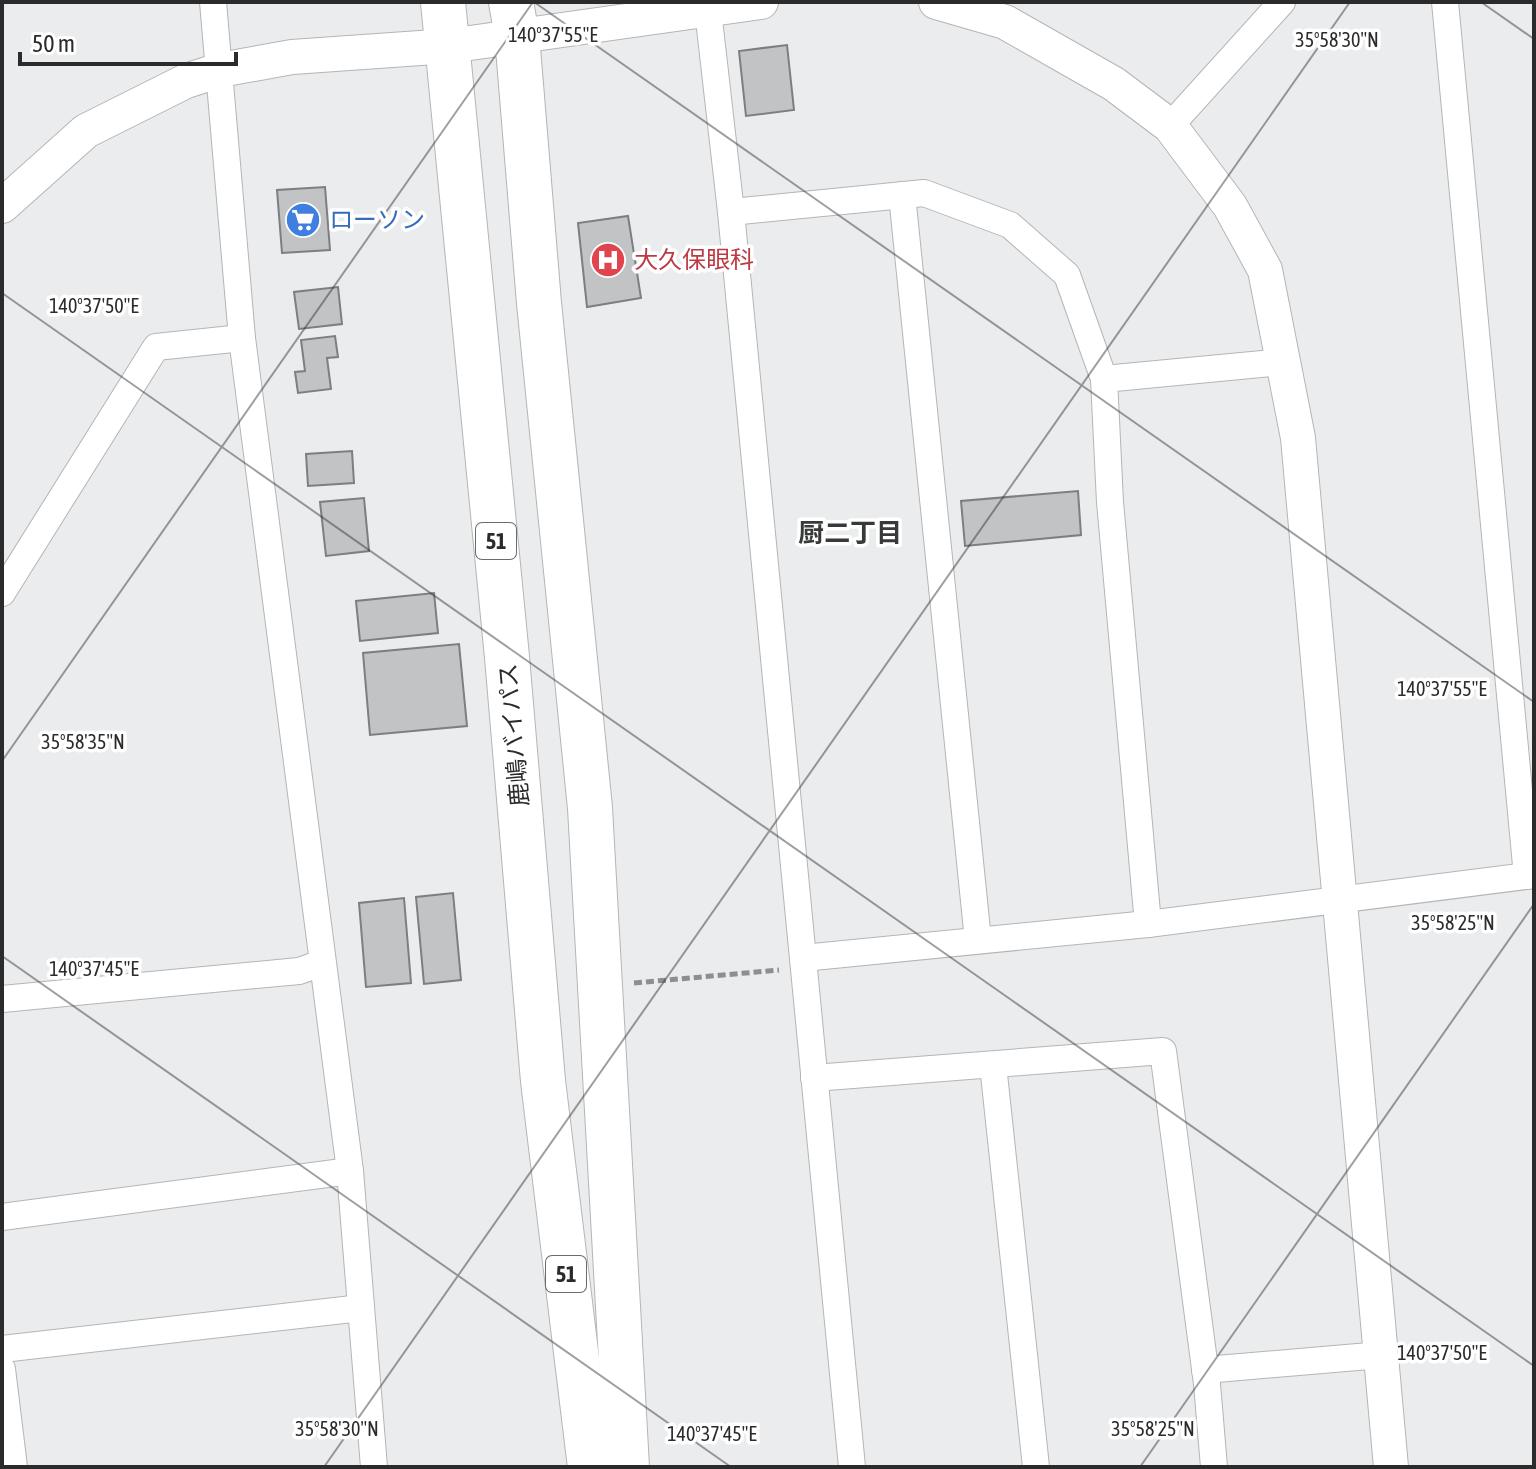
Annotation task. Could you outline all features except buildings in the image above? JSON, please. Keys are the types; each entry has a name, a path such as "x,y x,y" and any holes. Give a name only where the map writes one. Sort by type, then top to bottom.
{"highway":[{"name":"鹿嶋バイパス","path":"443,2 506,641 543,1081 590,1467"},
{"name":"51","path":"514,19 590,808 609,986 642,1230 656,1467"},
{"name":"51","path":"590,808 627,1467"},
{"name":"51","path":"543,1081 559,1467"}],"street":[{"path":"213,2 242,338 350,1171 374,1467"},
{"path":"2,206 86,131 186,81 220,70 292,57 449,46 514,19 761,2"},
{"path":"936,2 1005,22 1114,84 1170,126 1230,206 1265,270 1298,438 1391,1467"},
{"path":"1170,126 1282,2"},
{"path":"804,963 1530,876 1445,2"},
{"path":"708,7 731,212 852,1467"},
{"path":"731,212 924,193 1010,225 1067,275 1104,379 1110,502 1148,924"},
{"path":"902,195 978,940"},
{"path":"2,593 156,347 242,338"},
{"path":"1104,379 1283,362"},
{"path":"2,999 299,971 322,963"},
{"path":"814,1078 1163,1051 1205,1370 1214,1467"},
{"path":"993,1065 1036,1467"},
{"path":"2,1217 350,1171"},
{"path":"2,1349 361,1308"},
{"path":"1205,1370 1381,1355"},
{"path":"2,1369 14,1467"}],"path":[{"path":"609,986 804,963"}],"place":[{"name":"ローソン","path":"303,220"},
{"name":"大久保眼科","path":"608,260"}],"district":[{"name":"厨二丁目","path":"850,533"}]}
